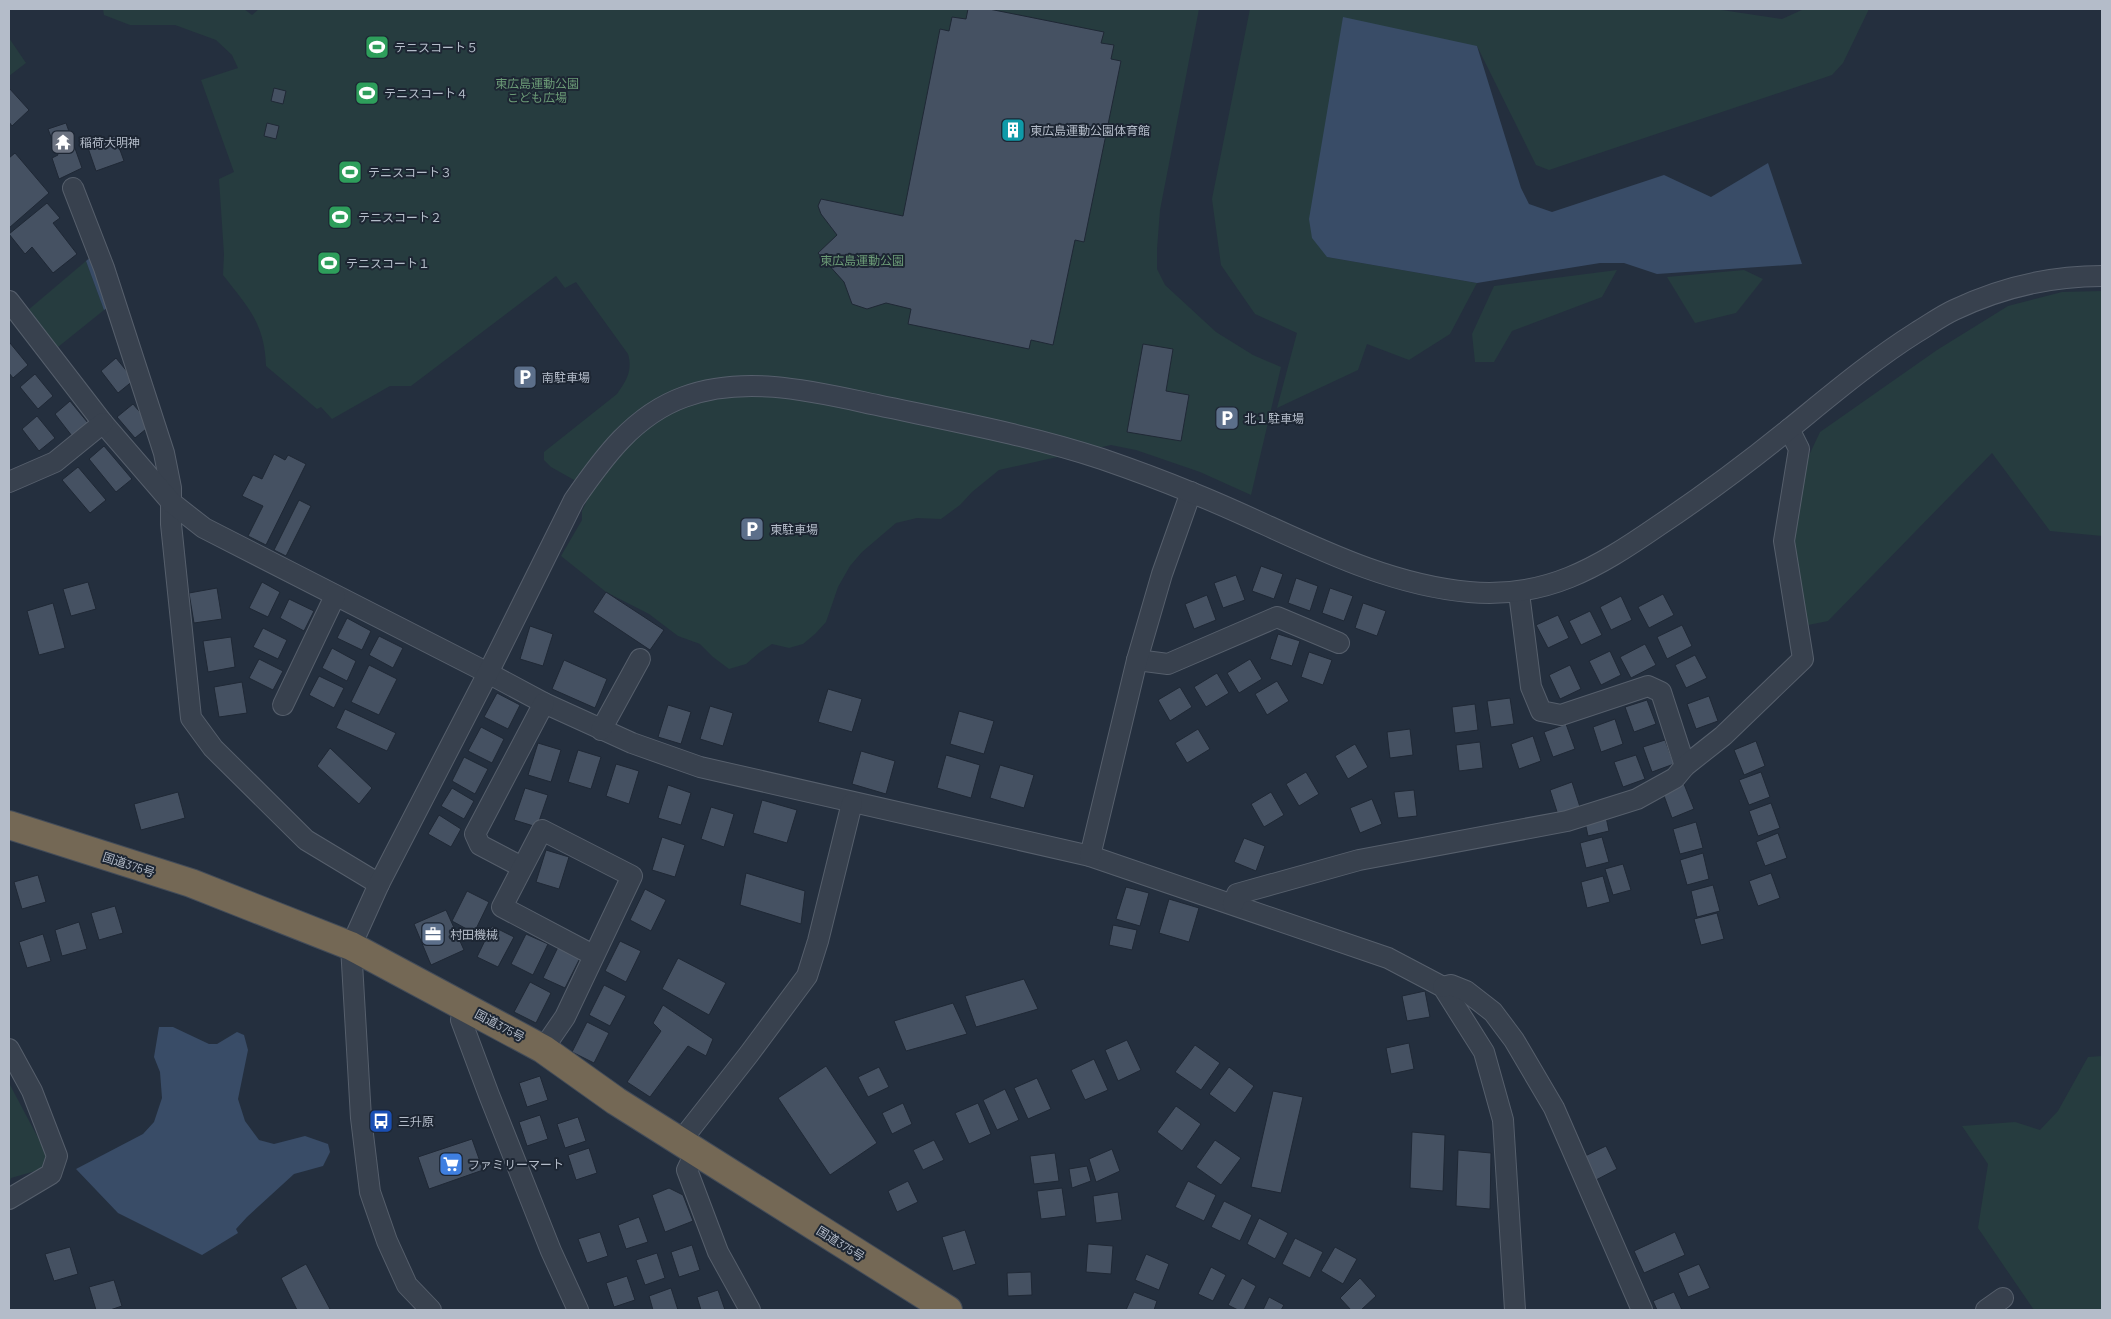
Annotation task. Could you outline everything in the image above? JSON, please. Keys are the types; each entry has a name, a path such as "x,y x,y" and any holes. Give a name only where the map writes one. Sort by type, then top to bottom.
{"highway":[{"name":"国道375号","path":"9,825 191,884 351,946 543,1049 616,1101 948,1310"}],"street":[{"path":"73,188 104,268 164,453 171,488 171,524 191,718 213,748 306,840 379,884"},
{"path":"431,1310 407,1286 387,1241 370,1192 360,1118 351,946 379,884 488,673 574,500 589,479 634,426 660,408 686,396 720,388 765,386 852,400 967,424 1099,458 1191,492 1347,561 1391,577 1437,589 1476,593 1519,592 1580,574 1614,557 1723,482 1893,348 1952,311 1999,292 2048,279 2102,276"},
{"path":"9,301 103,423 172,503 204,528 544,703 601,730 700,767 1090,856 1388,958 1413,969 1443,987 1484,1052 1503,1120 1516,1310"},
{"path":"9,482 55,462 103,423"},
{"path":"1234,904 1237,894 1359,860 1567,821 1637,799 1675,778 1685,766 1723,736 1803,658 1784,541 1800,449 1789,429"},
{"path":"1090,856 1137,660 1162,574 1191,492"},
{"path":"1519,592 1531,687 1542,711 1561,715 1648,686 1661,692 1685,766"},
{"path":"283,705 335,596"},
{"path":"1137,660 1168,664 1277,617 1339,643"},
{"path":"601,730 640,659"},
{"path":"522,867 480,845 475,834 544,703"},
{"path":"750,1310 718,1252 687,1170 688,1147 749,1054 807,976 818,941 852,803"},
{"path":"543,1049 565,1017 593,954 632,876 542,830 502,907 593,954"},
{"path":"1443,987 1451,985 1466,991 1493,1012 1514,1040 1554,1108 1642,1310"},
{"path":"464,1006 461,1020 485,1086 551,1251 578,1310"},
{"path":"9,1049 32,1091 57,1156 51,1174 9,1199"},
{"path":"1986,1310 2003,1298"}],"green space":[{"name":"東広島運動公園","path":"103,9 244,9 252,15 259,9 1199,9 1160,210 1157,269 1165,285 1216,332 1253,355 1281,367 1251,495 1200,472 1136,450 1111,445 999,470 972,492 960,505 941,519 917,518 896,523 862,552 850,566 838,587 826,622 803,644 789,648 772,644 746,664 729,669 700,644 678,636 649,614 606,592 561,556 582,520 582,511 592,490 551,467 544,460 544,452 617,394 626,380 630,366 628,354 576,282 565,288 556,276 411,386 390,386 332,419 321,407 317,409 266,366 265,351 259,327 254,317 223,275 224,254 219,179 234,172 201,80 238,68 232,55 216,40 175,25 130,25 104,15"},
{"path":"1250,9 1715,9 1782,19 1804,9 1869,9 1843,63 1832,75 1549,170 1536,165 1477,46 1327,257 1477,283 1450,334 1409,360 1367,344 1358,370 1277,408 1297,333 1255,314 1221,265 1212,199"},
{"path":"9,38 26,63 9,76"},
{"path":"86,261 104,310 53,351 27,311"},
{"path":"1617,270 1602,297 1512,331 1494,362 1475,362 1472,334 1494,286"},
{"path":"1744,270 1763,279 1736,313 1695,323 1667,277"},
{"path":"2102,291 2102,536 2050,531 1992,453 1828,621 1808,625 1788,534 1797,481 1820,432 1937,350 2008,306 2062,292"},
{"path":"2102,1056 2102,1310 2034,1310 1978,1228 1988,1164 1962,1126 2015,1122 2040,1130 2058,1111 2088,1057"},
{"path":"9,1083 53,1166 11,1178 9,1185"}],"water":[{"path":"1343,17 1477,46 1521,188 1529,204 1552,212 1664,175 1711,197 1768,163 1802,264 1657,274 1624,263 1600,263 1477,283 1327,257 1312,238 1309,219"},
{"path":"92,256 110,306 104,310 86,261"},
{"path":"159,1027 173,1027 209,1044 217,1044 237,1032 244,1035 248,1050 238,1099 245,1121 259,1140 274,1144 305,1136 328,1144 330,1152 323,1166 294,1174 247,1217 236,1229 238,1233 202,1255 118,1213 76,1169 143,1134 154,1122 162,1098 160,1072 154,1057"}],"building":[{"name":"東広島運動公園体育館","path":"968,9 989,9 1104,32 1101,43 1114,45 1111,59 1121,61 1084,242 1075,240 1053,345 1031,340 1029,349 908,324 911,309 886,303 867,309 852,304 844,282 818,253 837,235 821,214 818,206 821,199 903,216 940,29 949,31 952,17 966,19"},
{"path":"9,88 29,110 12,126 9,122"},
{"path":"274,88 286,91 283,104 271,101"},
{"name":"稲荷大明神","path":"66,123 82,168 59,179 52,158 58,155 48,129"},
{"path":"267,123 279,126 276,139 264,136"},
{"path":"115,136 124,161 96,171 87,145"},
{"path":"15,153 49,193 9,228 9,158"},
{"path":"47,203 60,218 53,223 77,254 53,273 32,247 25,254 9,234"},
{"path":"10,343 28,365 13,378 9,373"},
{"path":"1143,344 1173,349 1166,391 1189,395 1181,441 1127,432"},
{"path":"116,358 134,380 118,393 101,371"},
{"path":"35,374 53,396 38,409 20,387"},
{"path":"70,401 88,423 72,436 55,414"},
{"path":"133,404 151,425 135,438 117,417"},
{"path":"37,416 55,438 39,451 22,429"},
{"path":"104,446 132,479 116,492 89,459"},
{"path":"274,454 285,460 288,455 306,464 266,545 248,536 263,506 242,496 253,475 262,479"},
{"path":"78,467 106,500 90,513 62,480"},
{"path":"299,500 311,506 286,556 274,550"},
{"path":"1261,566 1283,574 1274,599 1252,591"},
{"path":"1236,575 1245,600 1223,608 1214,583"},
{"path":"1296,578 1318,586 1310,611 1288,603"},
{"path":"88,582 96,609 71,616 63,589"},
{"path":"262,582 280,592 268,617 249,608"},
{"path":"217,588 222,619 194,623 189,593"},
{"path":"1330,588 1353,596 1344,621 1322,613"},
{"path":"606,592 664,630 650,650 593,612"},
{"path":"1663,594 1674,615 1649,628 1638,607"},
{"path":"1207,595 1216,620 1194,629 1185,604"},
{"path":"1621,596 1632,620 1611,630 1600,607"},
{"path":"289,599 314,611 304,631 280,618"},
{"path":"53,603 65,648 39,655 27,611"},
{"path":"1363,603 1386,611 1377,636 1355,628"},
{"path":"1590,611 1602,635 1581,645 1569,621"},
{"path":"1558,615 1569,638 1548,648 1536,625"},
{"path":"347,618 371,631 362,650 337,638"},
{"path":"1682,625 1692,646 1667,659 1657,637"},
{"path":"530,626 553,634 543,666 520,659"},
{"path":"263,628 287,640 278,659 253,647"},
{"path":"1278,634 1300,641 1292,666 1270,659"},
{"path":"379,636 403,648 393,668 369,655"},
{"path":"231,637 235,667 208,672 203,641"},
{"path":"1645,644 1656,665 1631,678 1620,657"},
{"path":"332,648 356,661 347,681 322,668"},
{"path":"1610,651 1621,675 1601,685 1589,661"},
{"path":"1309,652 1332,660 1323,685 1301,677"},
{"path":"1695,655 1707,678 1686,688 1675,665"},
{"path":"259,659 283,671 273,690 249,678"},
{"path":"1250,659 1262,679 1239,693 1227,673"},
{"path":"564,660 607,679 595,708 552,689"},
{"path":"369,665 397,679 379,715 351,702"},
{"path":"1570,665 1581,689 1560,699 1549,675"},
{"path":"1217,673 1229,693 1206,707 1194,687"},
{"path":"319,676 344,688 334,708 309,695"},
{"path":"1277,681 1289,701 1267,715 1255,694"},
{"path":"242,682 247,713 219,717 214,687"},
{"path":"1180,687 1192,707 1170,721 1158,700"},
{"path":"828,689 862,699 852,732 818,722"},
{"path":"497,693 520,705 508,729 484,717"},
{"path":"1709,696 1718,721 1696,729 1687,704"},
{"path":"1510,698 1514,724 1491,727 1487,701"},
{"path":"1647,700 1656,724 1634,732 1625,707"},
{"path":"1475,704 1478,730 1455,733 1452,707"},
{"path":"668,705 691,712 681,744 658,737"},
{"path":"710,706 733,713 723,746 700,739"},
{"path":"345,709 396,733 387,751 336,728"},
{"path":"959,711 994,721 984,754 950,744"},
{"path":"1615,719 1623,744 1601,752 1593,727"},
{"path":"1566,724 1575,749 1553,757 1544,732"},
{"path":"481,727 504,739 492,763 468,751"},
{"path":"1198,729 1210,749 1187,763 1175,743"},
{"path":"1410,729 1413,755 1390,758 1387,732"},
{"path":"1533,736 1541,761 1519,769 1511,744"},
{"path":"1665,740 1674,764 1652,772 1643,747"},
{"path":"1756,741 1765,766 1744,775 1734,750"},
{"path":"1480,742 1483,768 1459,771 1456,745"},
{"path":"538,743 561,750 551,782 528,775"},
{"path":"1355,744 1368,767 1348,779 1335,756"},
{"path":"330,748 372,788 359,804 317,766"},
{"path":"578,750 601,757 591,789 568,782"},
{"path":"861,751 895,761 886,794 852,784"},
{"path":"946,755 980,765 971,798 937,788"},
{"path":"1636,755 1645,779 1623,787 1614,762"},
{"path":"464,757 488,769 475,794 452,781"},
{"path":"616,764 639,771 629,804 606,796"},
{"path":"1000,765 1034,775 1024,808 990,798"},
{"path":"1306,772 1319,794 1299,806 1286,784"},
{"path":"1761,772 1770,797 1749,805 1739,780"},
{"path":"1572,782 1580,807 1558,815 1550,790"},
{"path":"1684,784 1694,809 1672,818 1663,793"},
{"path":"668,785 691,793 681,825 658,818"},
{"path":"452,788 474,801 464,819 441,806"},
{"path":"525,788 548,795 537,827 514,820"},
{"path":"1414,790 1417,816 1398,818 1394,792"},
{"path":"178,792 185,818 141,830 134,804"},
{"path":"1271,792 1284,815 1264,827 1251,804"},
{"path":"1372,799 1382,824 1360,833 1350,808"},
{"path":"762,800 797,810 787,843 753,833"},
{"path":"1771,803 1780,828 1758,836 1749,811"},
{"path":"711,807 734,814 724,847 701,839"},
{"path":"439,815 461,829 451,847 428,834"},
{"path":"1606,817 1609,831 1588,836 1585,822"},
{"path":"1696,822 1703,848 1680,854 1673,829"},
{"path":"1778,833 1787,858 1765,866 1756,842"},
{"path":"662,837 685,845 675,877 652,870"},
{"path":"1602,837 1609,862 1586,868 1580,843"},
{"path":"1244,838 1265,846 1256,871 1234,862"},
{"path":"546,850 569,857 559,889 536,882"},
{"path":"1703,853 1709,879 1687,885 1680,860"},
{"path":"1623,864 1631,890 1613,895 1605,869"},
{"path":"746,873 805,891 801,924 740,905"},
{"path":"1771,873 1780,898 1758,906 1749,881"},
{"path":"38,875 46,902 22,909 14,882"},
{"path":"1603,876 1610,902 1587,908 1581,882"},
{"path":"1713,885 1720,911 1697,917 1691,891"},
{"path":"1126,887 1149,893 1140,926 1116,919"},
{"path":"645,889 666,900 651,931 630,920"},
{"path":"467,891 489,902 474,933 452,921"},
{"path":"1169,899 1199,908 1189,942 1159,933"},
{"path":"115,906 123,933 99,940 91,913"},
{"path":"446,910 464,950 431,965 414,924"},
{"path":"1717,913 1724,939 1701,945 1694,919"},
{"path":"79,922 87,949 62,956 55,930"},
{"path":"1113,925 1137,930 1132,950 1109,945"},
{"path":"492,926 514,937 498,967 477,957"},
{"path":"43,934 51,961 27,968 19,942"},
{"path":"526,934 548,944 533,975 511,964"},
{"path":"620,941 641,951 626,982 605,971"},
{"path":"558,947 580,958 565,988 543,978"},
{"path":"678,958 726,983 709,1015 662,989"},
{"path":"1024,979 1038,1009 976,1027 965,996"},
{"path":"530,982 551,993 536,1023 514,1012"},
{"path":"604,985 626,996 610,1026 589,1015"},
{"path":"1425,991 1430,1017 1407,1021 1402,996"},
{"path":"953,1003 967,1034 906,1051 894,1021"},
{"path":"663,1005 713,1039 706,1056 688,1046 650,1097 627,1082 661,1031 653,1023"},
{"path":"587,1022 609,1033 594,1063 572,1052"},
{"path":"1127,1040 1141,1070 1118,1081 1105,1050"},
{"path":"1409,1043 1414,1069 1391,1074 1386,1048"},
{"path":"1195,1045 1220,1063 1201,1090 1175,1072"},
{"path":"1094,1059 1108,1090 1085,1100 1071,1070"},
{"path":"826,1066 877,1143 830,1175 778,1098"},
{"path":"879,1067 889,1087 868,1097 858,1077"},
{"path":"1229,1067 1254,1086 1235,1113 1209,1094"},
{"path":"540,1076 548,1100 527,1107 519,1083"},
{"path":"1037,1078 1051,1109 1028,1119 1014,1088"},
{"path":"1005,1089 1019,1120 997,1130 983,1100"},
{"path":"1273,1091 1303,1097 1281,1193 1251,1187"},
{"path":"903,1103 912,1124 892,1134 882,1113"},
{"path":"978,1103 991,1134 969,1144 955,1113"},
{"path":"1176,1106 1201,1124 1182,1151 1157,1132"},
{"path":"540,1115 548,1139 527,1146 519,1122"},
{"path":"578,1117 586,1141 565,1148 557,1124"},
{"path":"1412,1132 1445,1135 1443,1191 1410,1188"},
{"name":"ファミリーマート","path":"472,1139 483,1170 429,1189 418,1157"},
{"path":"934,1140 944,1160 923,1170 913,1150"},
{"path":"1215,1140 1241,1158 1221,1185 1196,1167"},
{"path":"1606,1146 1617,1169 1596,1180 1585,1156"},
{"path":"589,1148 597,1173 576,1180 568,1155"},
{"path":"1112,1149 1120,1171 1096,1182 1089,1159"},
{"path":"1458,1150 1491,1153 1490,1209 1456,1206"},
{"path":"1055,1153 1059,1181 1034,1184 1030,1156"},
{"path":"1087,1166 1091,1181 1072,1188 1069,1169"},
{"path":"908,1181 918,1202 897,1212 888,1191"},
{"path":"1188,1181 1216,1195 1204,1221 1175,1207"},
{"path":"669,1188 683,1195 693,1221 665,1232 652,1195"},
{"path":"1062,1188 1066,1216 1041,1219 1037,1191"},
{"path":"1118,1192 1122,1220 1096,1223 1093,1196"},
{"path":"1224,1201 1252,1215 1240,1241 1211,1227"},
{"path":"639,1217 648,1242 626,1249 618,1225"},
{"path":"1259,1218 1288,1233 1275,1259 1247,1244"},
{"path":"965,1230 976,1264 953,1271 942,1237"},
{"path":"600,1232 608,1256 587,1263 578,1239"},
{"path":"1675,1232 1685,1255 1644,1273 1634,1251"},
{"path":"1295,1238 1323,1252 1310,1278 1282,1264"},
{"path":"1088,1244 1113,1246 1111,1274 1086,1272"},
{"path":"692,1245 700,1270 679,1277 671,1252"},
{"path":"70,1247 78,1274 54,1281 45,1254"},
{"path":"1335,1247 1357,1259 1343,1284 1321,1271"},
{"path":"657,1253 665,1278 645,1285 636,1260"},
{"path":"1146,1254 1169,1264 1159,1290 1135,1280"},
{"path":"306,1264 330,1309 297,1310 281,1278"},
{"path":"1699,1264 1710,1288 1688,1297 1678,1273"},
{"path":"1211,1267 1226,1275 1213,1301 1198,1294"},
{"path":"1031,1272 1032,1295 1008,1296 1007,1273"},
{"path":"627,1276 635,1300 614,1307 606,1283"},
{"path":"1242,1278 1256,1286 1244,1310 1238,1310 1228,1305"},
{"path":"1360,1278 1376,1296 1361,1310 1351,1310 1340,1298"},
{"path":"114,1280 122,1306 110,1310 96,1310 89,1287"},
{"path":"671,1288 678,1310 653,1310 649,1296"},
{"path":"718,1290 725,1310 701,1310 697,1297"},
{"path":"1134,1292 1157,1301 1154,1310 1126,1310"},
{"path":"1674,1292 1682,1310 1657,1310 1653,1301"},
{"path":"1269,1297 1284,1305 1281,1310 1263,1310"}],"place":[{"name":"テニスコート５","path":"377,47"},
{"name":"テニスコート４","path":"367,93"},
{"name":"東広島運動公園体育館","path":"1013,130"},
{"name":"稲荷大明神","path":"63,142"},
{"name":"テニスコート３","path":"350,172"},
{"name":"テニスコート２","path":"340,217"},
{"name":"テニスコート１","path":"329,263"},
{"name":"南駐車場","path":"525,377"},
{"name":"北１駐車場","path":"1227,418"},
{"name":"東駐車場","path":"752,529"},
{"name":"村田機械","path":"433,934"},
{"name":"三升原","path":"381,1121"},
{"name":"ファミリーマート","path":"451,1164"}],"park label":[{"name":"東広島運動公園 こども広場","path":"537,90"}]}
